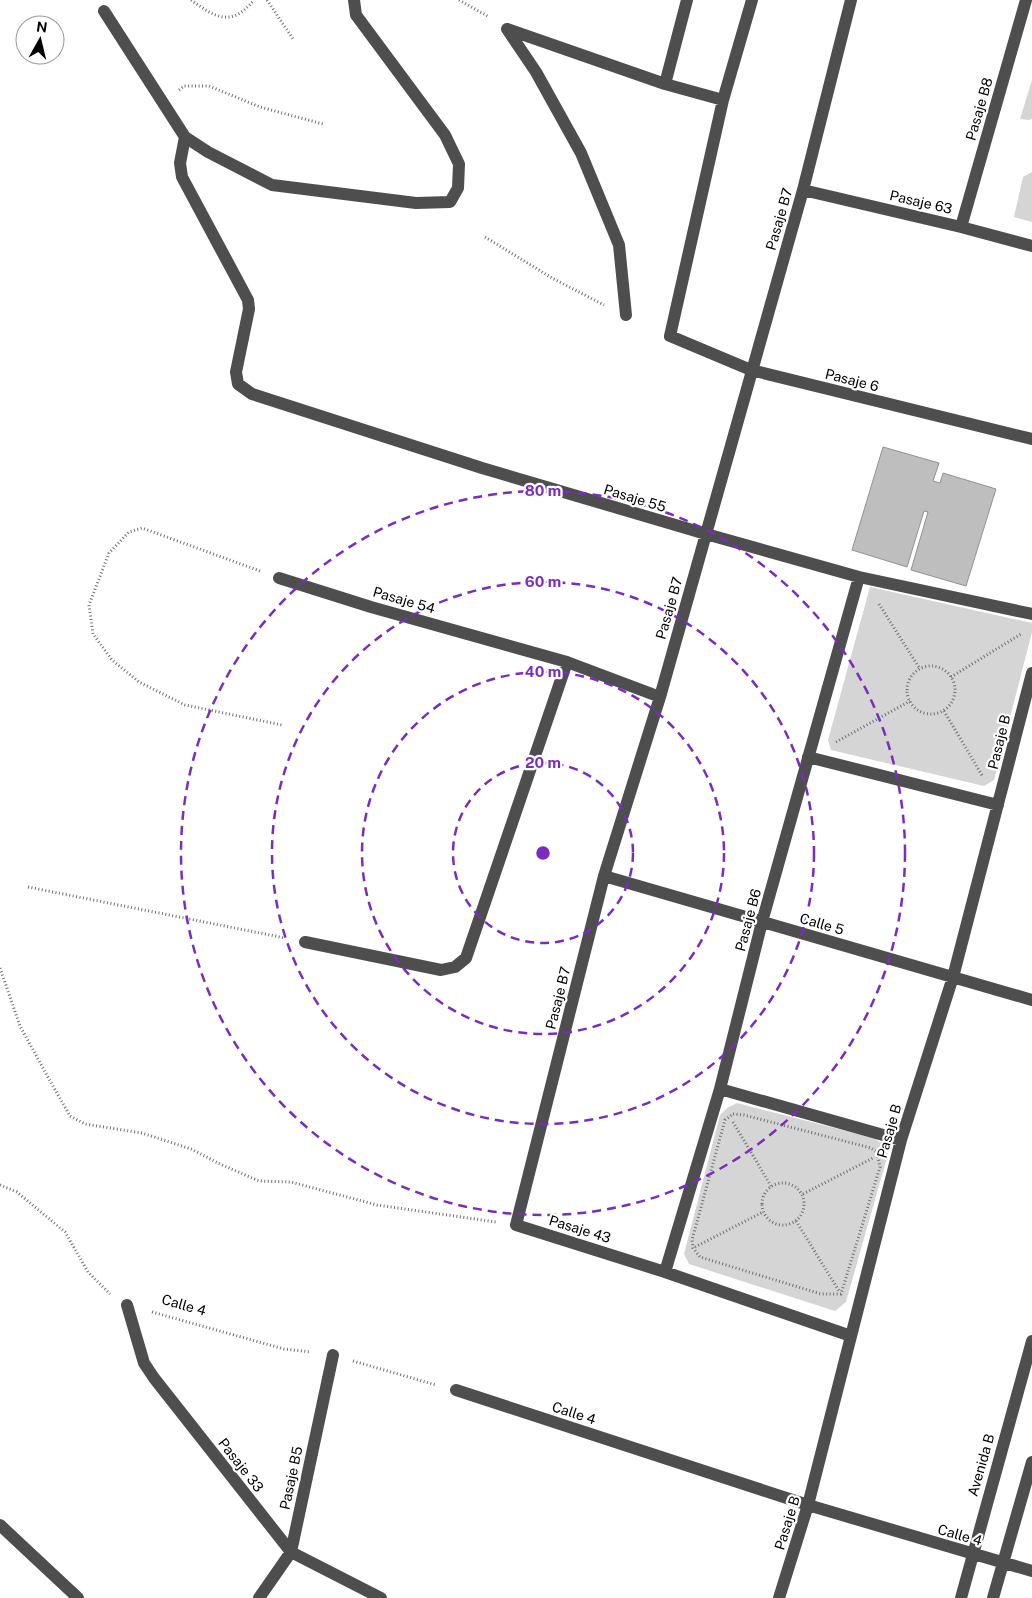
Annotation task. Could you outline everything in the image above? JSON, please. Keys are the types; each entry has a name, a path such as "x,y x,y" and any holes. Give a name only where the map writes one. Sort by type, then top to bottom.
{"street":[{"path":"104,11 184,137 208,152 272,185 416,203 450,202 458,188 459,164 444,135 356,15 354,0"},
{"path":"665,84 687,0"},
{"path":"507,29 665,84 723,100 752,0"},
{"name":"Pasaje B7","path":"516,1225 604,876 660,697 803,190 851,0"},
{"name":"Pasaje B8","path":"960,227 1026,0"},
{"path":"507,29 536,72 581,153 589,172 619,245 626,315"},
{"name":"Pasaje 6","path":"723,100 670,336 751,370 1032,439"},
{"name":"Pasaje 55","path":"184,137 180,163 182,177 248,300 249,309 236,372 238,384 252,394 473,465 706,534 859,577 1032,614"},
{"name":"Pasaje 63","path":"803,190 1032,246"},
{"name":"Pasaje B6","path":"665,1272 720,1089 762,922 859,577"},
{"name":"Pasaje 54","path":"279,578 371,607 567,662 660,697"},
{"path":"305,942 441,970 454,967 466,958 567,662"},
{"name":"Pasaje B","path":"779,1598 808,1506 901,1140 953,977 1032,673"},
{"path":"808,757 998,805"},
{"name":"Calle 5","path":"604,876 1032,1000"},
{"path":"720,1089 901,1140"},
{"name":"Pasaje 43","path":"516,1225 665,1272 851,1336"},
{"name":"Pasaje 33","path":"127,1305 144,1363 291,1552 382,1598"},
{"name":"Avenida B","path":"960,1598 1032,1341"},
{"name":"Pasaje B5","path":"259,1598 291,1552 333,1355"},
{"name":"Calle 4","path":"456,1390 808,1506 1032,1571"},
{"path":"993,1598 1032,1462"},
{"path":"0,1526 78,1598"}],"path":[{"path":"191,0 213,15 228,18 247,8 254,0"},
{"path":"267,0 293,39"},
{"path":"459,0 507,29"},
{"path":"163,104 184,86 209,86 260,107 323,124"},
{"path":"485,238 552,278 626,315"},
{"path":"279,578 142,528 129,532 109,553 89,605 93,634 112,660 139,682 185,705 282,725"},
{"path":"879,603 920,669"},
{"path":"951,677 1023,633"},
{"path":"931,666 943,670 951,677 954,695 951,704 944,711 933,714 922,713 913,707 907,697 907,686 911,676 920,669 931,666"},
{"path":"836,742 910,701"},
{"path":"944,711 983,778"},
{"path":"835,732 836,742 840,746"},
{"path":"976,780 992,774"},
{"path":"28,887 305,942"},
{"path":"0,968 20,1026 70,1116 84,1124 142,1133 191,1149 259,1181 291,1182 377,1205 516,1225"},
{"path":"733,1114 744,1114 862,1145 877,1152 880,1168 841,1294 821,1294 700,1257 693,1248 692,1240 720,1139 726,1120 733,1114"},
{"path":"730,1117 771,1186"},
{"path":"803,1194 878,1156"},
{"path":"779,1183 788,1183 797,1187 803,1194 805,1203 803,1213 796,1221 788,1225 778,1224 769,1220 763,1212 764,1194 771,1186 779,1183"},
{"name":"Calle 4","path":"0,1185 17,1192 65,1232 88,1272 107,1291 127,1305 284,1348 333,1355 456,1390"},
{"path":"693,1248 763,1212"},
{"path":"796,1221 841,1294"}],"shaded area":[{"path":"1032,80 1032,119 1020,119"},
{"path":"1032,172 1032,222 1014,217 1023,177"},
{"path":"870,587 1032,623 1032,632 994,780 984,786 831,750 828,740"},
{"path":"737,1103 874,1138 881,1143 888,1154 846,1302 835,1311 689,1264 684,1254 720,1115 727,1108"}],"building":[{"path":"883,447 939,463 933,481 940,483 943,473 996,489 966,586 911,570 928,512 924,511 907,567 852,550"}]}
